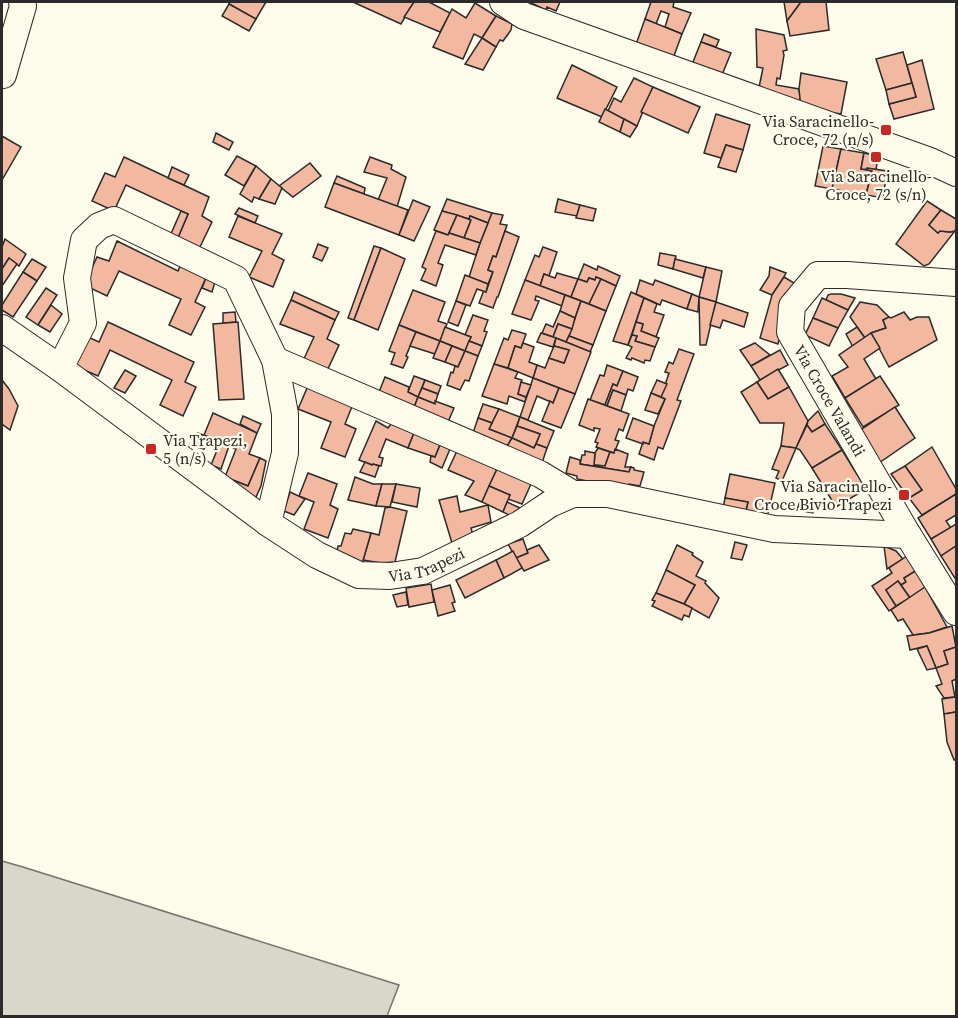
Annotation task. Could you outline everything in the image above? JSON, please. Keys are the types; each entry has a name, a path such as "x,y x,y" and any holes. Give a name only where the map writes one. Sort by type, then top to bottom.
{"street":[{"path":"3,75 23,6 22,2"},
{"path":"503,2 524,16 930,161 956,173"},
{"path":"60,368 83,324 77,278 84,240 99,226 114,220 236,279 275,360 285,414 285,453 268,523"},
{"name":"Via Croce Valandi","path":"957,283 818,275 792,306 790,332 908,535 957,612"},
{"name":"Via Trapezi","path":"2,328 60,368 268,523 317,555 358,575 390,576 423,571 520,524 550,504 573,494 608,494 774,529 908,535"},
{"path":"275,360 540,474 573,494"}],"shaded area":[{"path":"2,861 399,985 387,1016 2,1016"}],"building":[{"path":"230,2 266,2 256,19 229,4"},
{"path":"353,2 414,2 401,24"},
{"path":"414,2 429,2 450,13 440,32 404,17"},
{"path":"529,2 560,2 556,11 547,7 546,10"},
{"path":"651,2 674,2 673,7 691,13 682,34 665,27 669,14 661,11 656,24 645,19"},
{"path":"784,2 801,2 787,21"},
{"path":"801,2 826,2 829,30 790,36 787,21"},
{"path":"475,3 496,16 482,38 474,34 463,59 433,47 452,9 466,18"},
{"path":"229,4 256,19 249,31 222,16"},
{"path":"496,16 512,24 511,30 496,47 482,38"},
{"path":"645,19 682,34 671,64 634,50"},
{"path":"756,29 784,35 787,50 783,51 780,79 777,78 776,85 799,89 801,105 757,97 763,68 757,67"},
{"path":"704,34 719,40 716,47 701,42"},
{"path":"482,38 496,47 483,70 465,64"},
{"path":"701,42 731,53 719,82 689,72"},
{"path":"903,52 912,83 886,90 876,59"},
{"path":"922,60 934,109 894,119 889,104 916,97 907,65"},
{"path":"572,65 617,87 602,117 557,98"},
{"path":"801,73 847,82 841,114 801,108 799,89"},
{"path":"634,78 653,87 637,126 608,111 614,98 621,102"},
{"path":"912,83 916,97 889,104 886,90"},
{"path":"653,87 700,107 688,133 641,112"},
{"path":"605,109 624,119 620,132 599,122"},
{"path":"716,114 750,125 743,150 726,145 721,158 704,153"},
{"path":"624,119 637,126 630,137 620,132"},
{"path":"216,133 233,142 229,150 213,142"},
{"path":"2,136 21,147 2,180"},
{"path":"726,145 743,150 736,172 718,167"},
{"path":"823,146 841,149 832,189 815,186"},
{"path":"841,149 864,153 861,169 872,171 866,195 832,189"},
{"path":"864,153 878,156 876,170 861,169"},
{"path":"237,156 256,166 244,186 225,175"},
{"path":"124,157 209,197 202,216 212,222 198,251 177,240 188,214 126,185 114,211 92,201 105,173 115,177"},
{"path":"370,157 392,165 391,169 406,177 397,207 378,200 387,178 364,172"},
{"path":"310,163 321,176 293,197 279,186"},
{"path":"256,166 271,179 259,199 254,197 252,202 240,194"},
{"path":"172,167 189,175 184,185 168,178"},
{"path":"867,168 887,171 883,198 866,195 872,171"},
{"path":"337,176 365,188 364,194 334,183"},
{"path":"271,179 282,188 275,204 259,199"},
{"path":"334,183 408,210 399,235 325,207"},
{"path":"447,199 492,213 488,223 470,216 469,219 442,211"},
{"path":"558,199 580,205 577,216 555,212"},
{"path":"413,200 430,207 414,241 399,235"},
{"path":"927,201 941,210 929,225 938,233 955,231 929,264 924,266 896,244"},
{"path":"580,205 596,209 593,221 576,218"},
{"path":"239,208 258,216 255,223 235,214"},
{"path":"941,210 956,219 955,231 938,233 929,225"},
{"path":"181,211 188,214 177,240 170,236"},
{"path":"442,211 457,215 448,235 434,230"},
{"path":"492,213 503,215 500,224 507,225 496,257 493,256 488,270 493,272 488,284 469,277"},
{"path":"457,215 471,220 464,238 449,233"},
{"path":"238,216 282,234 272,254 284,260 273,287 249,277 262,251 229,237"},
{"path":"470,216 488,223 480,243 464,238 471,220"},
{"path":"436,231 480,243 476,255 445,245 438,263 443,265 436,286 421,280 426,269 422,267"},
{"path":"505,231 519,237 493,308 479,303 484,290 486,292 493,272 488,270 493,256 496,257"},
{"path":"5,239 26,254 19,266 9,258 2,269 2,247"},
{"path":"117,241 178,271 180,266 206,278 195,302 205,307 191,335 169,325 181,299 119,271 107,296 84,285 97,257 109,261"},
{"path":"318,244 328,248 322,261 313,257"},
{"path":"374,246 381,248 354,320 348,318"},
{"path":"543,247 557,252 549,276 544,274 540,286 525,280 535,255 539,257"},
{"path":"381,248 405,259 378,330 354,320"},
{"path":"660,253 676,256 673,269 658,265"},
{"path":"9,258 17,264 2,286 2,269"},
{"path":"32,259 46,267 37,281 23,272"},
{"path":"675,259 706,267 703,278 673,269"},
{"path":"584,264 597,270 598,266 620,276 616,286 596,277 595,280 589,278 587,282 578,279"},
{"path":"706,267 722,271 716,302 699,297"},
{"path":"770,267 786,273 772,295 760,290 769,276"},
{"path":"23,272 37,281 13,317 2,310 2,305"},
{"path":"557,273 578,279 571,297 540,286 544,274 555,278"},
{"path":"465,275 488,284 486,292 477,289 470,306 456,301"},
{"path":"596,277 601,279 589,304 571,297 578,279 587,282 589,278 595,280"},
{"path":"784,277 799,286 788,305 778,344 760,338 772,295"},
{"path":"206,278 215,282 212,292 202,288"},
{"path":"601,279 616,286 606,311 589,304"},
{"path":"525,280 565,295 562,306 536,296 535,300 539,301 531,320 512,314"},
{"path":"640,280 653,285 655,280 692,294 687,309 662,300 660,305 636,294"},
{"path":"46,288 57,295 38,325 26,317"},
{"path":"413,290 445,302 438,321 447,324 440,341 399,325"},
{"path":"294,292 339,312 335,320 291,300"},
{"path":"631,292 644,298 628,345 613,341"},
{"path":"692,294 699,297 698,312 687,309"},
{"path":"831,294 855,298 848,310 826,300"},
{"path":"565,295 581,301 575,318 560,311"},
{"path":"699,297 716,302 706,345 700,345"},
{"path":"644,298 657,304 654,312 664,315 656,337 641,331 643,324 636,322"},
{"path":"822,298 848,310 838,328 813,318"},
{"path":"291,300 335,320 327,339 339,345 326,373 302,363 314,337 280,324"},
{"path":"456,301 466,305 458,326 448,322"},
{"path":"581,301 606,311 593,345 569,336"},
{"path":"716,302 748,313 744,327 723,320 720,328 710,325"},
{"path":"860,302 877,305 889,317 883,320 886,328 871,333 865,338 850,317"},
{"path":"51,305 62,314 50,332 38,325"},
{"path":"560,311 575,318 572,329 558,324 553,337 542,333 546,324 553,327"},
{"path":"235,312 236,322 223,323 223,313"},
{"path":"904,312 910,320 917,317 929,317 937,340 889,367 871,333 886,328 883,320"},
{"path":"473,315 488,320 482,346 469,341 471,337 465,335"},
{"path":"813,318 838,328 829,346 805,335"},
{"path":"108,322 194,362 185,382 196,387 183,416 160,405 172,380 110,350 98,376 75,366 88,337 99,342"},
{"path":"238,322 244,399 219,400 213,324"},
{"path":"636,322 643,324 641,331 659,338 655,347 635,341 637,336 632,335"},
{"path":"558,324 572,329 566,342 553,337"},
{"path":"399,325 416,332 403,368 391,364 395,353 389,351"},
{"path":"445,327 471,337 465,351 440,341"},
{"path":"857,327 865,338 853,347 846,334"},
{"path":"512,330 526,334 521,348 515,346 508,368 494,364 504,338 508,340"},
{"path":"416,332 440,341 435,354 410,346"},
{"path":"541,333 556,338 553,347 537,342"},
{"path":"871,333 880,348 864,359 876,379 845,398 832,376 848,367 839,355"},
{"path":"632,335 637,336 635,341 655,347 650,361 645,360 644,363 626,358 632,347 628,345"},
{"path":"569,336 593,345 590,352 566,342"},
{"path":"556,338 591,352 575,394 533,378 537,365 545,368 549,358 564,363 569,350 554,346"},
{"path":"440,341 452,346 445,362 433,358"},
{"path":"469,341 482,346 478,356 465,351"},
{"path":"523,343 534,347 529,362 537,365 533,378 508,368 515,346 521,348"},
{"path":"755,343 770,355 751,366 740,350"},
{"path":"452,346 465,351 458,367 445,362"},
{"path":"554,346 569,350 564,363 549,358"},
{"path":"679,349 694,354 677,400 681,401 663,449 658,447 654,460 639,454 643,442 649,444 665,399 661,397 669,373 665,372 669,362 673,364"},
{"path":"780,350 788,365 760,380 751,366"},
{"path":"465,351 478,356 469,381 465,380 460,390 447,385 451,372 453,373 455,366 458,367"},
{"path":"494,364 518,372 515,378 522,380 518,394 526,397 525,402 509,396 507,404 482,396"},
{"path":"607,365 623,371 617,386 613,384 605,405 590,400 600,375 604,376"},
{"path":"778,369 789,387 768,399 757,382"},
{"path":"125,370 136,376 125,393 114,388"},
{"path":"623,371 638,377 633,391 628,389 626,395 613,390 607,406 605,405 613,384 617,386"},
{"path":"414,376 425,380 418,397 408,392"},
{"path":"880,376 899,405 863,427 845,398"},
{"path":"385,377 409,387 408,392 418,397 412,413 388,403 390,395 379,392"},
{"path":"533,378 559,388 553,403 537,396 528,420 520,417"},
{"path":"2,380 18,406 10,430 2,424"},
{"path":"425,380 441,386 438,394 422,388"},
{"path":"657,380 667,384 661,397 651,393"},
{"path":"521,382 531,385 526,397 518,394"},
{"path":"757,382 768,399 789,387 808,421 796,448 781,446 784,423 760,423 741,392"},
{"path":"308,386 353,404 345,424 356,429 345,457 321,448 331,422 298,409"},
{"path":"422,388 438,394 435,404 418,397"},
{"path":"559,388 575,394 561,428 542,421 550,401 553,403"},
{"path":"613,390 626,395 621,411 607,406"},
{"path":"651,393 665,399 658,414 645,410"},
{"path":"418,397 454,408 448,422 412,413"},
{"path":"588,399 629,414 623,431 619,429 615,440 619,441 614,453 596,447 598,443 595,442 600,429 594,428 594,431 579,425"},
{"path":"483,404 499,409 492,423 478,418"},
{"path":"895,407 915,438 879,463 859,431"},
{"path":"499,409 520,417 512,438 489,429"},
{"path":"818,411 825,424 812,432 807,425 808,421"},
{"path":"213,413 257,433 249,454 260,458 248,486 225,477 236,449 204,435"},
{"path":"243,416 261,424 257,433 240,424"},
{"path":"520,417 554,431 547,448 536,444 540,434 517,426"},
{"path":"478,418 492,423 489,429 512,438 506,448 473,433"},
{"path":"633,418 654,426 649,444 626,438"},
{"path":"376,421 388,428 391,424 414,433 408,448 386,439 379,457 383,458 381,466 359,460"},
{"path":"825,424 842,450 812,468 800,450 796,448 807,425 812,432"},
{"path":"517,426 540,434 534,448 512,438"},
{"path":"198,433 215,440 213,444 206,443 204,449 193,446"},
{"path":"414,433 440,445 435,457 408,448"},
{"path":"512,438 534,448 536,444 547,448 542,463 506,448"},
{"path":"220,443 229,446 221,469 211,465"},
{"path":"440,445 450,449 442,468 430,462 431,456 435,457"},
{"path":"781,446 796,448 782,481 776,478 779,471 772,469"},
{"path":"932,447 956,489 956,494 922,515 909,498 922,490 905,466"},
{"path":"598,448 610,452 605,466 594,465"},
{"path":"615,449 628,454 625,467 631,467 629,472 580,464 585,451 595,453 594,465 605,466 610,452 614,453"},
{"path":"842,450 866,489 836,507 812,468"},
{"path":"457,451 497,469 482,502 465,495 474,481 448,470"},
{"path":"570,457 580,460 580,464 629,472 631,467 644,472 640,486 629,484 628,489 577,479 577,476 566,473"},
{"path":"260,458 266,461 261,486 256,497 223,482 225,477 248,486"},
{"path":"365,462 379,466 375,477 360,472"},
{"path":"905,466 922,490 909,498 891,474"},
{"path":"497,469 531,484 522,504 508,499 510,495 489,486"},
{"path":"308,473 337,484 330,505 338,509 328,538 304,529 314,502 299,496"},
{"path":"730,474 775,483 767,518 745,514 748,502 725,498"},
{"path":"355,477 373,484 382,484 376,506 348,500"},
{"path":"382,484 396,484 390,507 376,506"},
{"path":"396,484 420,488 417,507 392,502"},
{"path":"489,486 510,495 503,512 482,502"},
{"path":"290,492 305,499 294,515 284,511"},
{"path":"956,494 956,515 946,521 951,528 931,539 918,518"},
{"path":"457,496 460,512 488,505 491,522 471,528 473,535 452,543 439,500"},
{"path":"725,498 748,502 745,514 723,509"},
{"path":"801,498 816,501 813,513 797,510"},
{"path":"507,502 520,508 511,516 503,512"},
{"path":"385,508 407,511 395,562 381,563 363,560 371,533 379,535"},
{"path":"956,524 956,546 941,556 931,539"},
{"path":"353,529 371,533 362,564 336,556 345,533 351,534"},
{"path":"523,539 528,553 516,558 508,544"},
{"path":"735,542 747,545 742,560 731,558"},
{"path":"539,545 549,560 524,571 516,558"},
{"path":"677,545 693,553 692,555 703,562 696,576 706,581 705,583 719,598 709,618 684,604 695,585 666,570"},
{"path":"884,546 896,551 903,559 887,569"},
{"path":"956,546 956,580 941,556"},
{"path":"513,551 522,568 504,578 496,560"},
{"path":"907,556 917,570 904,578 906,582 901,585 898,581 886,590 896,606 889,611 872,586 892,573 889,568"},
{"path":"496,560 504,578 465,598 456,580"},
{"path":"666,570 695,585 684,604 656,593"},
{"path":"917,570 927,586 910,598 901,585 906,582 904,578"},
{"path":"898,581 910,598 896,606 886,590"},
{"path":"431,584 434,602 409,607 406,588"},
{"path":"450,585 455,611 438,616 432,590"},
{"path":"925,587 947,627 913,635 903,619 898,621 891,610"},
{"path":"406,592 408,605 397,607 393,595"},
{"path":"656,593 692,608 689,617 684,615 682,620 652,606"},
{"path":"952,626 956,647 944,651 948,664 936,668 927,646 910,650 907,636 929,633"},
{"path":"927,646 936,668 927,670 917,649"},
{"path":"956,647 956,679 952,681 955,697 944,698 936,686 942,684 936,668 948,664 944,651"},
{"path":"956,697 956,712 944,714 942,699"},
{"path":"956,712 956,759 954,760 947,742 944,714"}],"place":[{"name":"Via Saracinello- Croce, 72 (n/s)","path":"886,130"},
{"name":"Via Saracinello- Croce, 72 (s/n)","path":"876,157"},
{"name":"Via Trapezi, 5 (n/s)","path":"151,449"},
{"name":"Via Saracinello- Croce Bivio Trapezi","path":"904,495"}]}
